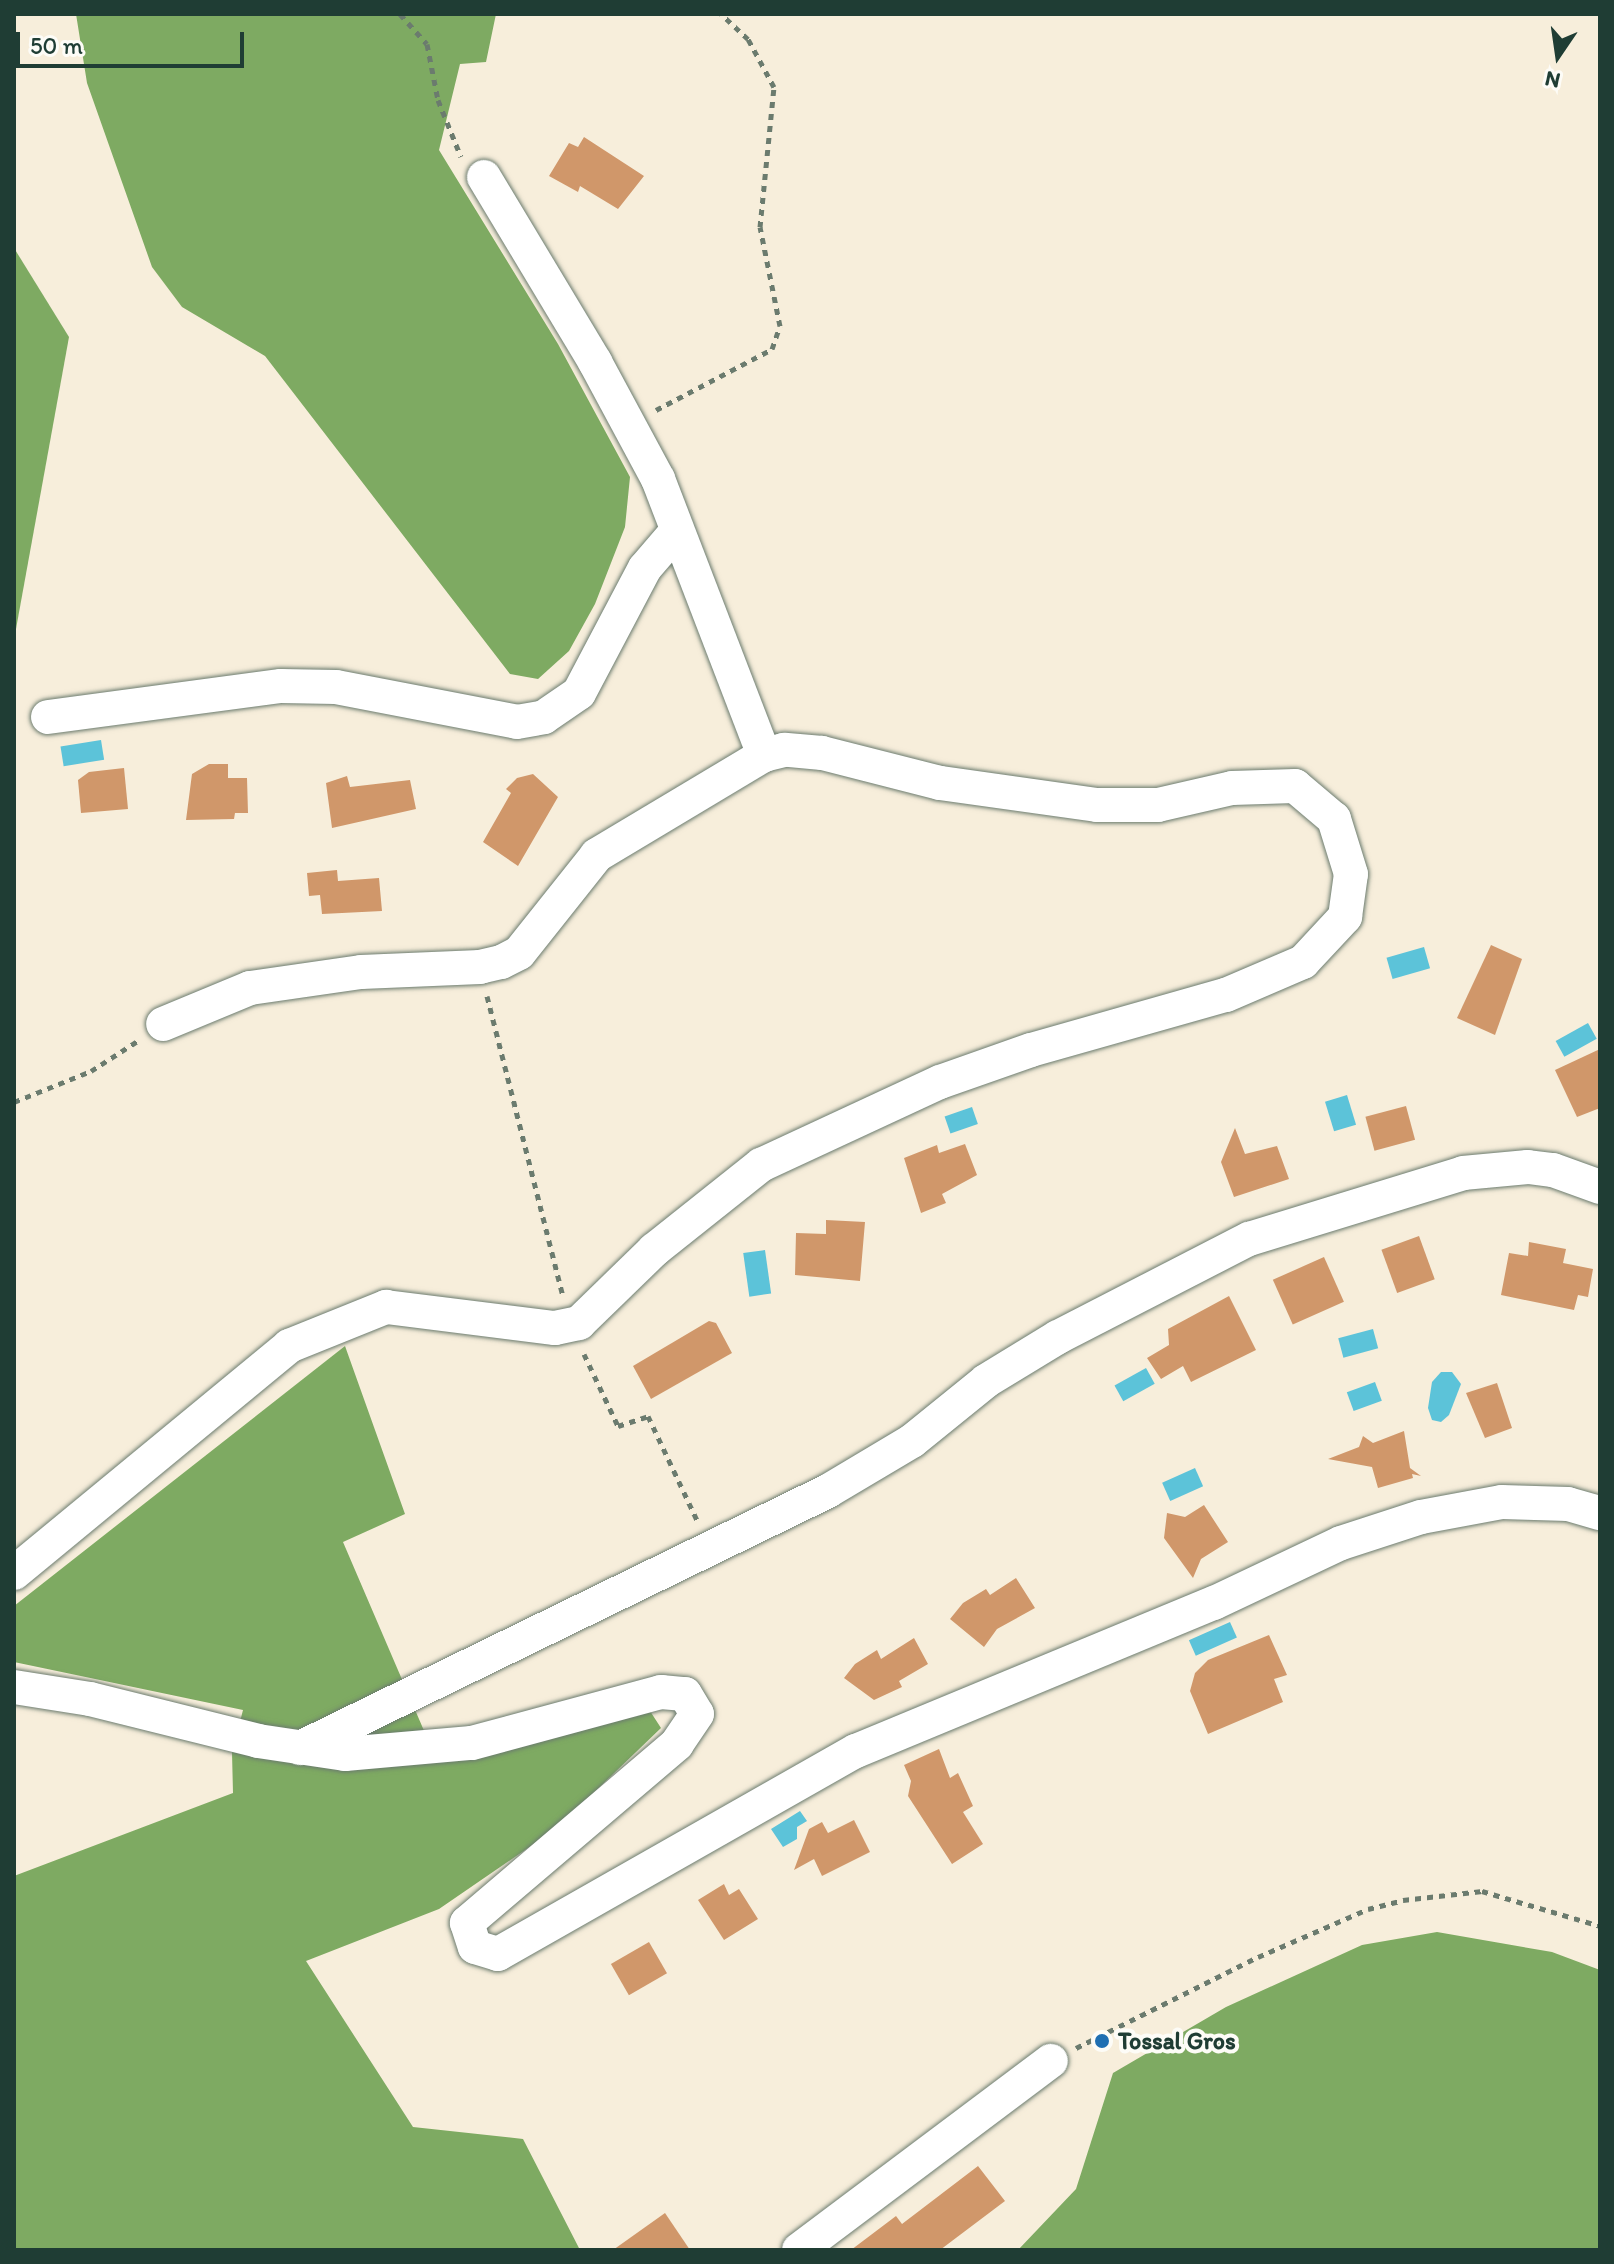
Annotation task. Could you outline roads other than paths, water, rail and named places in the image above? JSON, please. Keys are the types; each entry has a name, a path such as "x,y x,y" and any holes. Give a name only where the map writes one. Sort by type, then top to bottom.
{"street":[{"path":"484,177 631,424 764,755"},
{"path":"48,717 281,686 336,687 517,722 544,717 579,693 645,568 676,532"},
{"path":"14,1573 289,1346 369,1311 405,1307 571,1327 654,1250 761,1165 975,1069 1261,983 1303,962 1345,917 1351,874 1343,837 1322,805 1295,786 1243,786 1129,807 940,783 799,749 764,755 597,855 519,953 480,967 318,976 219,997 163,1024"},
{"path":"300,1748 875,1465 986,1381 1111,1306 1249,1239 1463,1173 1528,1167 1553,1170 1600,1187"},
{"path":"14,1687 300,1748 345,1754 472,1743 661,1692 691,1699 695,1722 677,1744 477,1909 467,1923 467,1937 475,1947 498,1954 856,1751 1214,1603 1341,1543 1421,1517 1502,1502 1568,1504 1600,1513"},
{"path":"799,2250 1051,2061"}],"water":[{"path":"101,740 104,760 64,766 61,746"},
{"path":"1424,947 1430,968 1393,979 1387,958"},
{"path":"1588,1023 1597,1039 1564,1057 1556,1041"},
{"path":"1347,1095 1356,1125 1334,1131 1325,1102"},
{"path":"972,1107 978,1124 950,1133 945,1116"},
{"path":"765,1250 771,1294 749,1297 743,1253"},
{"path":"1373,1329 1378,1348 1343,1358 1338,1338"},
{"path":"1146,1368 1155,1384 1123,1401 1115,1385"},
{"path":"1441,1372 1452,1372 1461,1384 1449,1415 1441,1422 1432,1420 1428,1408 1432,1382"},
{"path":"1375,1382 1382,1401 1354,1411 1347,1392"},
{"path":"1195,1468 1203,1486 1170,1501 1162,1483"},
{"path":"1230,1622 1237,1638 1196,1656 1189,1640"},
{"path":"800,1811 807,1821 797,1827 797,1839 783,1847 771,1829"}],"place":[{"name":"Tossal Gros","path":"1102,2041"}]}
